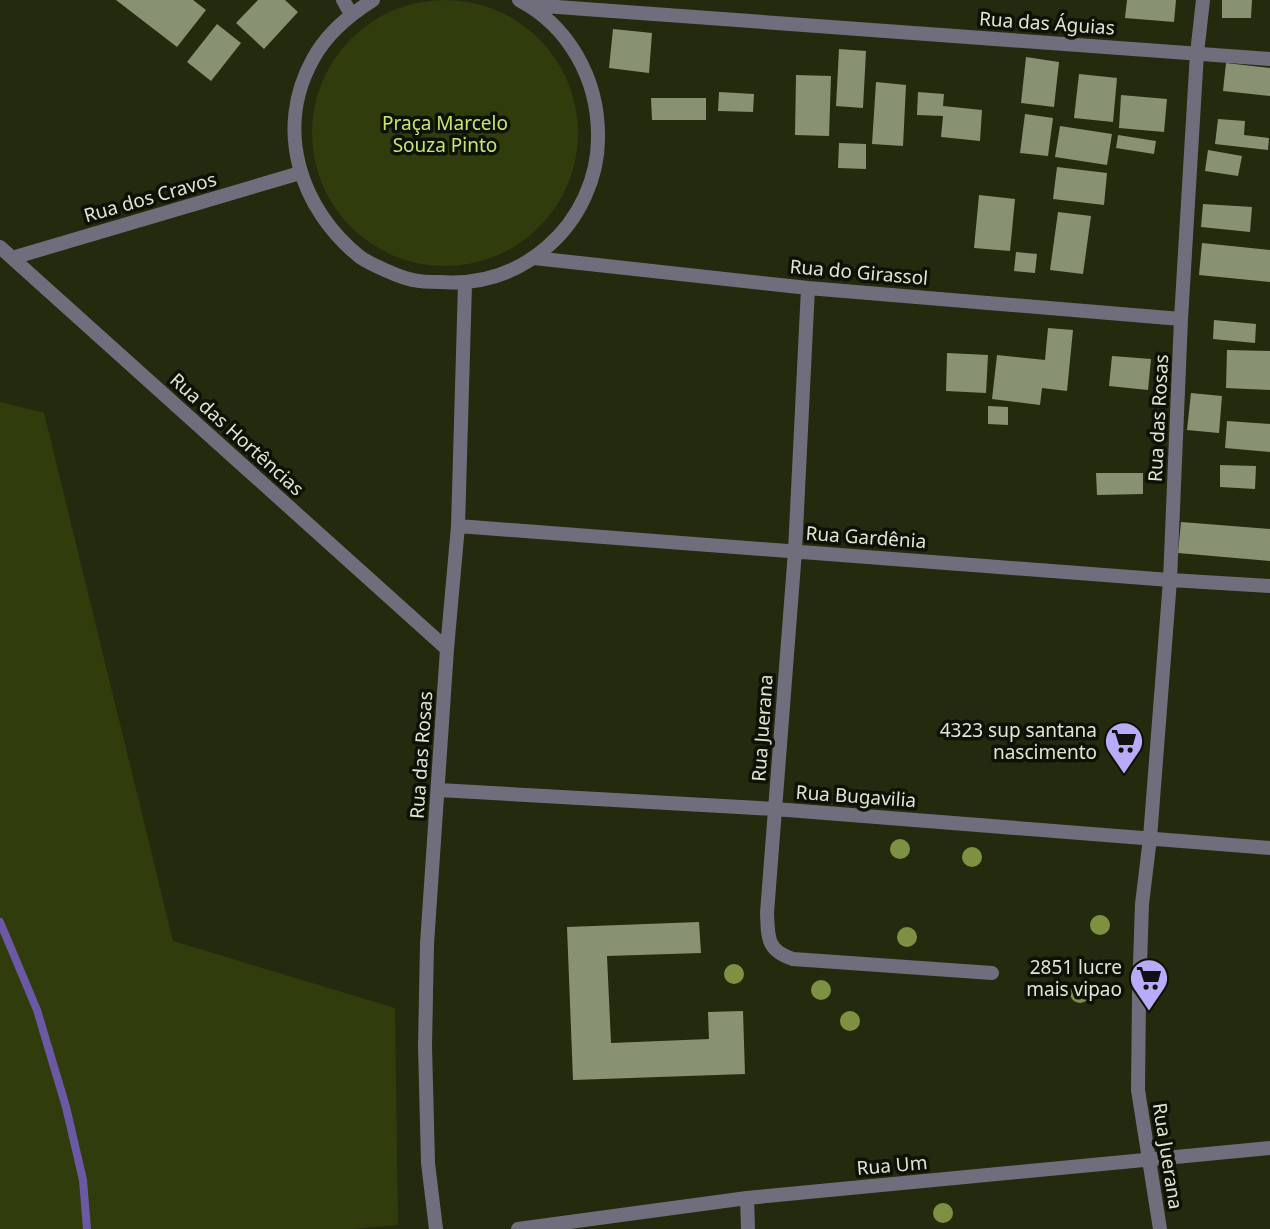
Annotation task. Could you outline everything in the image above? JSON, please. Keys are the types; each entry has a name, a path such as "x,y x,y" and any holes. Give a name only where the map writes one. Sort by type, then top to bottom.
{"street":[{"path":"343,0 351,14"},
{"path":"373,0 351,14 330,34 313,58 302,85 295,124 300,173 324,221 362,259 412,280 465,284 501,275 534,258 555,240 572,220 585,197 594,171 598,131 593,90 582,65 559,32 524,3"},
{"name":"Rua das Rosas","path":"1150,838 1170,580 1181,319 1197,54 1203,0"},
{"name":"Rua das Águias","path":"524,3 1270,59"},
{"name":"Rua dos Cravos","path":"12,258 300,173"},
{"name":"Rua das Hortências","path":"0,247 447,649"},
{"name":"Rua do Girassol","path":"534,258 808,288 1181,319"},
{"name":"Rua das Rosas","path":"436,1229 428,1163 425,1046 427,944 458,526 465,284"},
{"name":"Rua Juerana","path":"808,288 794,551 767,914 768,936 779,954 793,959 992,973"},
{"name":"Rua Gardênia","path":"458,526 1270,586"},
{"name":"Rua Bugavilia","path":"439,790 775,809 1270,848"},
{"name":"Rua Juerana","path":"1150,838 1142,904 1138,1090 1160,1229"},
{"name":"Rua Um","path":"518,1229 747,1198 1270,1148"},
{"path":"747,1198 748,1229"}],"green space":[{"name":"Praça Marcelo Souza Pinto","path":"432,0 458,0 484,5 508,15 530,30 548,48 563,70 573,94 578,133 573,172 563,196 548,218 530,236 508,251 484,261 458,266 432,266 406,261 382,251 360,236 342,218 327,196 317,172 312,146 312,120 317,94 327,70 342,48 360,30 382,15 406,5"},
{"path":"0,402 44,413 173,941 395,1008 398,1225 352,1229 0,1229"}],"building":[{"path":"116,0 193,0 206,10 177,47"},
{"path":"258,0 285,0 298,12 264,49 236,23"},
{"path":"1127,0 1176,0 1174,22 1125,18"},
{"path":"1222,0 1252,0 1251,18 1222,18"},
{"path":"217,24 241,43 211,81 187,62"},
{"path":"613,29 652,33 649,73 609,68"},
{"path":"839,49 866,51 863,108 836,106"},
{"path":"1026,57 1059,62 1054,107 1021,103"},
{"path":"1226,63 1270,68 1270,96 1223,91"},
{"path":"1079,74 1117,78 1113,122 1074,118"},
{"path":"796,75 831,76 829,136 795,135"},
{"path":"876,82 906,85 903,146 872,144"},
{"path":"719,92 754,94 753,112 718,111"},
{"path":"918,92 944,94 943,106 982,110 980,141 941,137 943,116 917,115"},
{"path":"1121,95 1167,99 1164,132 1119,128"},
{"path":"651,98 706,98 706,120 652,120"},
{"path":"1025,114 1053,118 1048,156 1020,153"},
{"path":"1218,119 1245,121 1244,135 1269,138 1268,150 1215,144"},
{"path":"1060,126 1112,134 1107,165 1055,157"},
{"path":"1118,135 1156,141 1154,154 1116,148"},
{"path":"839,143 866,144 866,169 838,168"},
{"path":"1208,150 1242,156 1238,176 1205,171"},
{"path":"1057,167 1107,173 1104,205 1053,199"},
{"path":"979,195 1015,199 1010,251 974,248"},
{"path":"1203,204 1252,207 1250,232 1201,227"},
{"path":"1058,212 1091,216 1083,274 1050,270"},
{"path":"1202,243 1270,250 1270,282 1199,275"},
{"path":"1016,252 1037,254 1035,273 1014,271"},
{"path":"1214,320 1256,324 1255,343 1213,339"},
{"path":"1048,328 1073,330 1067,391 1042,388 1040,405 992,399 997,355 1045,360"},
{"path":"1227,350 1270,351 1270,390 1226,388"},
{"path":"947,353 988,355 986,393 946,391"},
{"path":"1112,356 1151,359 1148,390 1109,386"},
{"path":"1191,393 1222,396 1219,433 1187,430"},
{"path":"988,406 1008,407 1008,425 988,424"},
{"path":"1227,421 1270,424 1270,452 1225,448"},
{"path":"1220,465 1256,466 1255,489 1220,487"},
{"path":"1096,473 1143,473 1143,494 1097,495"},
{"path":"1181,522 1270,529 1270,561 1178,553"},
{"path":"699,922 701,953 607,956 611,1043 709,1039 708,1012 743,1011 745,1074 573,1080 567,927"}],"waterway":[{"path":"0,922 37,1010 66,1107 83,1180 87,1229"}],"place":[{"name":"4323 sup santana nascimento","path":"1124,775"},
{"name":"2851 lucre mais vipao","path":"1149,1012"}]}
